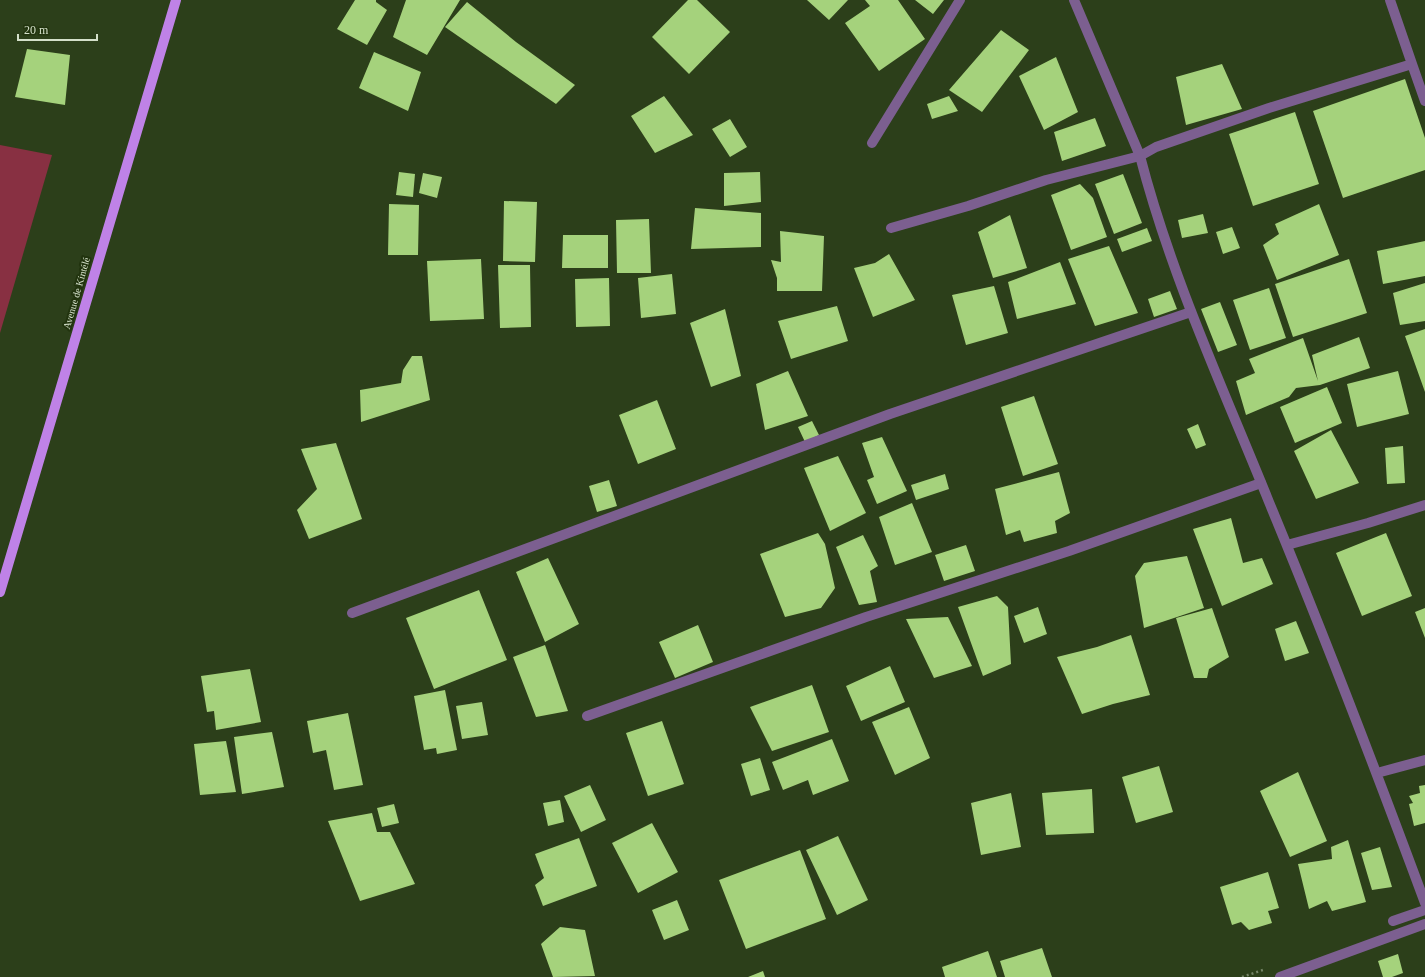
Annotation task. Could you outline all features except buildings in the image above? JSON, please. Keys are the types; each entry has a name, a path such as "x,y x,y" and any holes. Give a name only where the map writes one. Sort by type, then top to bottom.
{"main road":[{"name":"Avenue de Kintélé","path":"0,592 176,0"}],"street":[{"path":"872,143 960,0"},
{"path":"1074,0 1140,156 1151,199 1191,312 1287,545 1377,773 1425,903"},
{"path":"1390,0 1425,101"},
{"path":"891,228 968,206 1046,180 1140,156 1163,144 1269,108 1412,64"},
{"path":"352,613 890,414 1191,312"},
{"path":"587,716 859,620 1069,551 1261,483"},
{"path":"1287,545 1368,523 1425,504"},
{"path":"1377,773 1425,760"},
{"path":"1393,921 1425,910"},
{"path":"1280,977 1425,924"}],"shaded area":[{"path":"0,145 52,155 0,333"}]}
